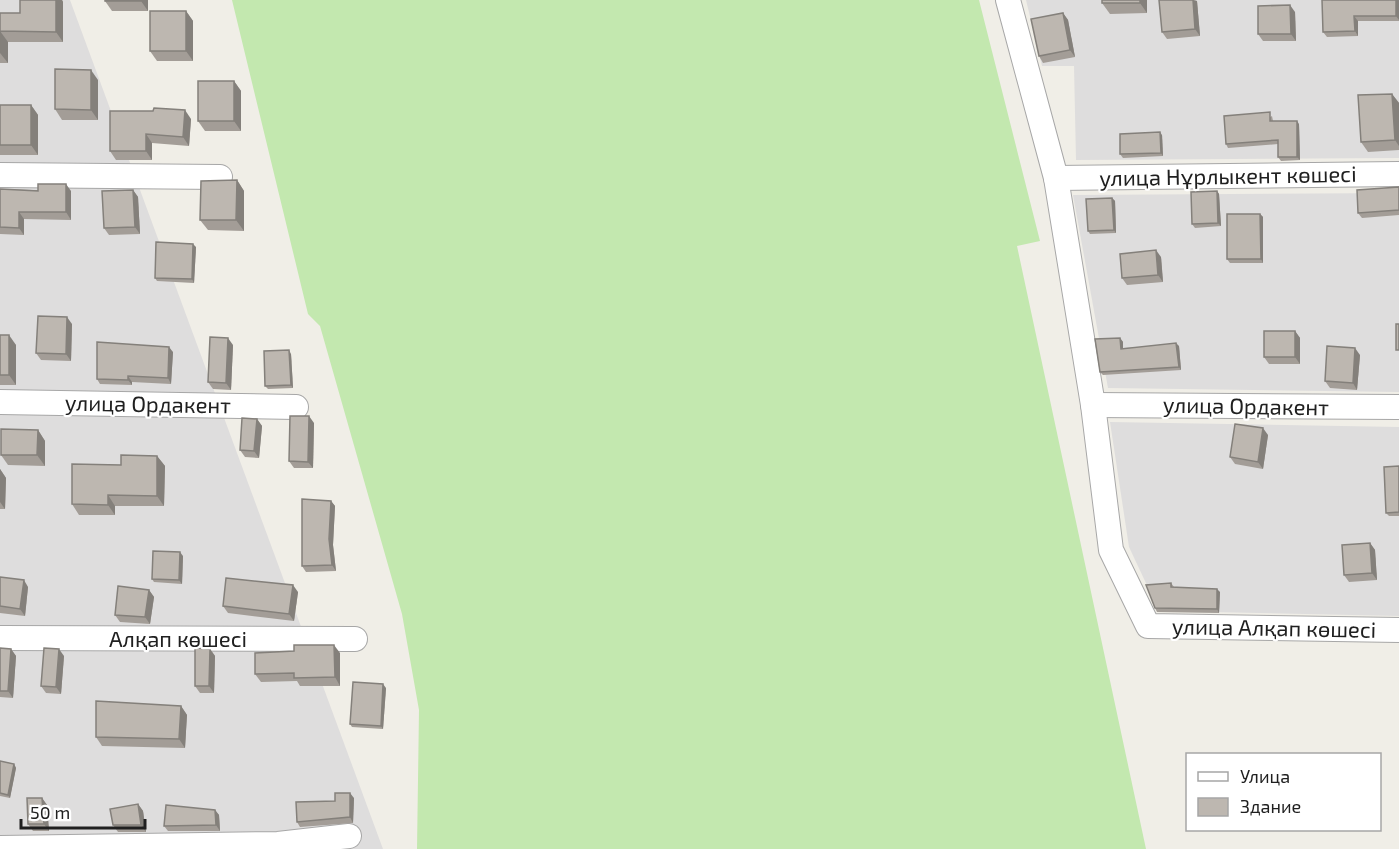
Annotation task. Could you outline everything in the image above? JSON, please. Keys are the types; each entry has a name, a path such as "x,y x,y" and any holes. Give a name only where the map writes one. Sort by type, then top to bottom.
{"street":[{"path":"1008,0 1056,178 1093,405"},
{"name":"улица Нұрлыкент көшесі","path":"1056,178 1399,174"},
{"path":"0,175 220,177"},
{"name":"улица Ордакент","path":"0,402 296,407"},
{"name":"улица Ордакент","path":"1093,405 1399,407"},
{"name":"улица Алқап көшесі","path":"1093,405 1111,550 1148,626 1399,630"},
{"name":"Алқап көшесі","path":"0,638 355,639"},
{"path":"0,848 278,844 349,836"}],"shaded area":[{"path":"0,0 70,0 383,849 0,849"},
{"path":"1026,0 1399,0 1399,158 1076,160 1074,66 1042,66"},
{"path":"1399,193 1399,392 1108,388 1073,195"},
{"path":"1110,422 1399,427 1399,616 1159,611 1129,547"}],"green space":[{"path":"232,0 979,0 1040,241 1017,246 1146,849 417,849 419,710 402,614 320,326 308,314"}],"building":[{"path":"20,0 56,0 56,32 0,31 0,13 20,13"},
{"path":"141,0 141,1 105,1"},
{"path":"1102,0 1140,0 1140,3 1102,3"},
{"path":"1159,0 1193,0 1195,29 1162,32"},
{"path":"1322,0 1396,0 1396,16 1354,16 1355,31 1323,32"},
{"path":"1290,5 1291,34 1258,34 1258,6"},
{"path":"150,11 186,11 186,51 150,51"},
{"path":"1063,13 1070,50 1039,56 1031,19"},
{"path":"55,69 91,70 91,110 55,109"},
{"path":"198,81 234,81 234,121 198,121"},
{"path":"1392,94 1395,140 1361,142 1358,95"},
{"path":"0,105 31,105 31,145 0,145"},
{"path":"154,108 185,110 183,137 146,134 146,151 110,151 110,111 153,111"},
{"path":"1270,112 1270,121 1297,121 1297,157 1278,157 1278,140 1226,144 1224,116"},
{"path":"1160,132 1161,153 1120,154 1120,134"},
{"path":"237,180 236,220 200,220 201,181"},
{"path":"38,184 66,184 66,212 19,212 19,228 0,227 0,189 38,191"},
{"path":"1399,187 1399,210 1358,213 1357,190"},
{"path":"133,190 135,227 104,228 102,191"},
{"path":"1217,191 1218,223 1192,224 1191,192"},
{"path":"1112,198 1114,230 1088,231 1086,199"},
{"path":"1227,214 1260,214 1261,259 1227,259"},
{"path":"156,242 193,244 192,279 155,278"},
{"path":"1156,250 1158,275 1122,278 1120,254"},
{"path":"38,316 67,317 66,354 36,353"},
{"path":"1396,324 1399,324 1399,350 1396,350"},
{"path":"1264,331 1295,331 1295,357 1264,357"},
{"path":"0,335 9,335 9,375 0,375"},
{"path":"210,337 228,338 226,383 208,382"},
{"path":"1120,338 1121,349 1176,343 1179,367 1100,372 1095,339"},
{"path":"97,342 169,347 168,378 128,376 128,380 97,379"},
{"path":"1327,346 1355,348 1353,383 1325,381"},
{"path":"289,350 291,385 265,386 264,351"},
{"path":"290,416 309,416 308,462 289,461"},
{"path":"242,418 257,419 254,451 240,450"},
{"path":"1235,424 1263,428 1258,462 1230,457"},
{"path":"1,429 38,430 37,455 1,455"},
{"path":"121,455 157,456 157,496 108,495 108,505 72,504 72,464 121,465"},
{"path":"1399,466 1399,512 1386,513 1384,467"},
{"path":"302,499 331,501 329,539 332,565 302,566"},
{"path":"1370,543 1372,573 1344,575 1342,545"},
{"path":"153,551 180,552 179,580 152,579"},
{"path":"0,577 24,580 20,609 0,606"},
{"path":"226,578 293,585 289,614 223,606"},
{"path":"1171,583 1171,587 1217,589 1217,609 1155,608 1146,585"},
{"path":"118,586 149,590 145,617 115,615"},
{"path":"294,645 334,645 335,677 294,678 294,673 255,674 255,653 294,651"},
{"path":"0,648 11,649 8,691 0,691"},
{"path":"44,648 59,649 56,687 41,686"},
{"path":"195,648 210,649 209,686 195,686"},
{"path":"353,682 383,684 381,726 350,724"},
{"path":"96,701 181,706 179,739 96,737"},
{"path":"0,761 14,764 8,795 0,793"},
{"path":"335,793 350,793 350,817 297,822 296,802 335,801"},
{"path":"27,798 42,798 44,824 28,824"},
{"path":"138,804 141,825 113,825 110,809"},
{"path":"166,805 215,810 216,825 164,826"}]}
